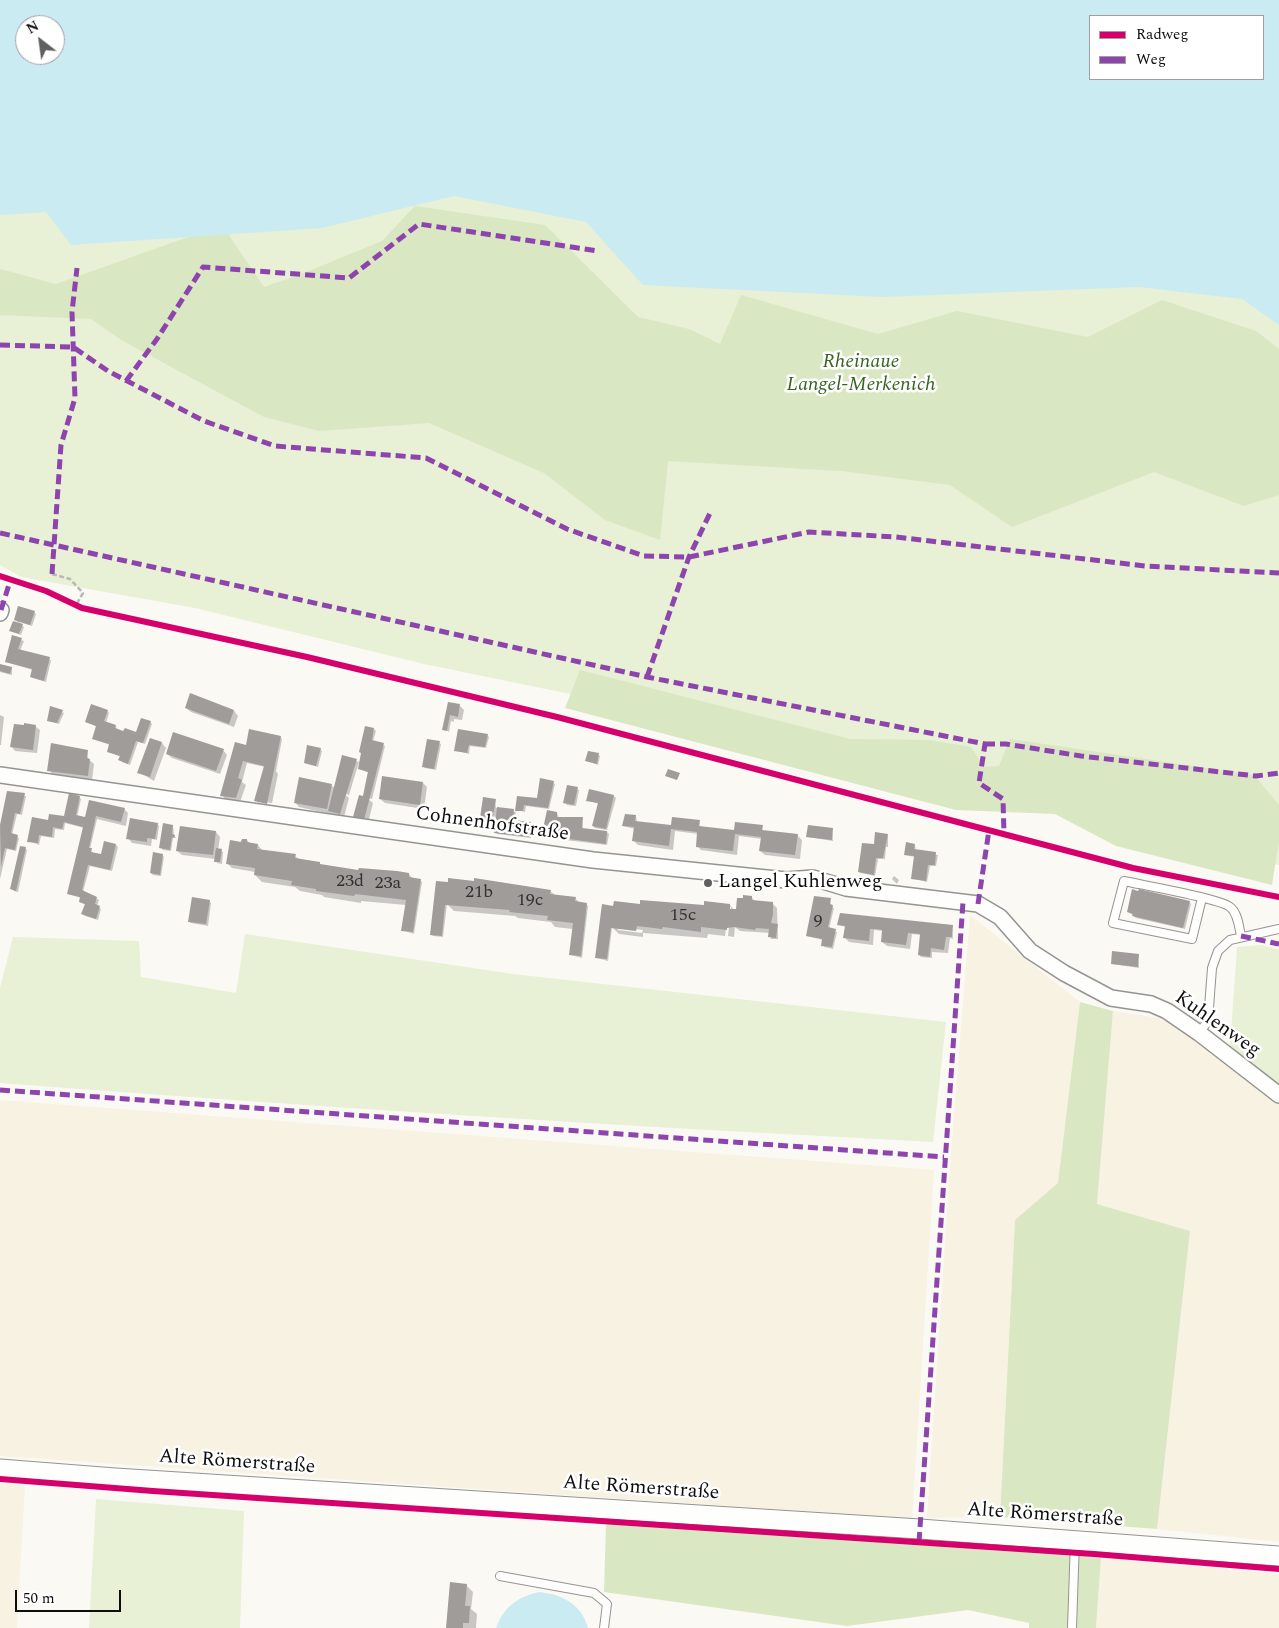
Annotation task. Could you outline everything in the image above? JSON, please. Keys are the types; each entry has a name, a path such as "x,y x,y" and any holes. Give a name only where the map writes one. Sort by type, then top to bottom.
{"street":[{"name":"Cohnenhofstraße","path":"0,775 593,860 786,880 813,878 846,888 978,904"},
{"name":"Kuhlenweg","path":"978,904 1000,917 1030,951 1064,973 1111,998 1151,1004 1167,1010 1279,1095"},
{"name":"Alte Römerstraße","path":"0,1469 1075,1540 1279,1556"}],"lane":[{"path":"1202,898 1192,939 1113,923 1124,881 1202,898 1229,905 1234,911 1241,936"},
{"path":"1199,1033 1208,1021 1212,968 1218,951 1230,940 1241,936 1279,929"},
{"path":"1072,1628 1075,1540"},
{"path":"500,1576 594,1593 608,1604 604,1628"}],"path":[{"path":"52,574 70,579 84,594 76,604"}],"shaded area":[{"path":"970,915 1080,1002 1058,1184 1015,1220 1000,1517 927,1518 950,1166"},
{"path":"1113,1011 1172,1020 1279,1104 1279,1542 1157,1529 1190,1231 1097,1204"},
{"path":"0,1100 934,1170 912,1519 0,1456"},
{"path":"0,1483 25,1485 17,1628 0,1628"},
{"path":"1101,1558 1279,1574 1279,1628 1096,1628"}],"green space":[{"name":"Rheinaue Langel-Merkenich","path":"0,0 1279,0 1279,865 1156,840 731,727 424,664 195,608 21,577 0,565"},
{"path":"415,206 545,225 638,317 689,329 720,344 741,295 878,334 957,311 1088,337 1162,300 1256,331 1279,349 1279,495 1244,506 1154,472 1012,527 950,485 841,471 668,461 660,540 605,520 544,473 429,423 319,431 264,417 123,341 91,319 0,315 0,269 56,284 222,225 264,287 299,275 382,241"},
{"path":"580,670 850,739 930,740 971,747 984,767 999,766 1010,739 1254,775 1279,805 1279,840 1272,885 1116,846 1055,814 956,810 565,708"},
{"path":"245,934 513,974 946,1022 933,1142 467,1115 0,1083 0,988 13,937 139,941 141,977 236,993"},
{"path":"1262,945 1279,950 1279,1084 1230,1046 1237,947"},
{"path":"1080,1002 1113,1011 1097,1204 1190,1231 1157,1529 1000,1517 1015,1220 1058,1183"},
{"path":"96,1499 244,1511 240,1628 89,1628"},
{"path":"606,1523 1036,1551 1101,1558 1096,1628 1029,1628 1029,1623 968,1610 847,1626 604,1592"}],"water":[{"path":"0,0 1279,0 1279,325 1242,299 1139,287 883,297 643,285 586,222 454,196 322,228 71,245 46,212 0,215"},
{"path":"539,1592 555,1595 570,1602 581,1613 588,1628 496,1628 503,1614 512,1604 524,1597"}],"building":[{"path":"18,606 35,611 30,625 14,620"},
{"path":"13,621 23,624 19,634 9,631"},
{"path":"12,635 22,638 18,649 50,657 44,681 30,677 32,669 5,662"},
{"path":"0,664 12,667 10,674 0,671"},
{"path":"190,693 234,710 229,724 185,708"},
{"path":"448,702 460,704 458,717 450,715 447,731 442,730"},
{"path":"91,704 108,710 104,721 116,725 115,728 123,731 125,728 136,732 141,718 151,721 143,743 136,741 128,764 118,760 120,756 107,752 109,744 92,739 96,726 85,722"},
{"path":"50,706 63,710 57,723 47,721"},
{"path":"24,723 36,725 33,750 10,747 14,724 24,725"},
{"path":"365,726 374,728 372,740 384,743 364,820 353,817 359,795 363,796 368,772 358,769 361,753 359,752"},
{"path":"249,729 281,736 267,804 254,801 264,766 243,761 238,778 242,780 236,798 220,796 235,742 246,745"},
{"path":"458,729 488,734 485,747 469,745 467,753 454,751"},
{"path":"173,732 224,749 216,771 166,754"},
{"path":"150,738 162,742 150,777 137,773"},
{"path":"427,739 440,741 434,769 422,767"},
{"path":"51,743 88,750 87,758 90,759 88,776 47,771"},
{"path":"307,745 321,748 316,766 304,763"},
{"path":"588,751 599,753 597,764 585,761"},
{"path":"342,755 357,759 340,814 328,811"},
{"path":"668,769 680,773 677,780 665,776"},
{"path":"382,776 423,782 420,805 379,799"},
{"path":"299,777 332,784 327,809 294,803"},
{"path":"540,778 554,781 548,808 524,805 523,811 515,811 517,796 537,798"},
{"path":"567,785 578,787 574,805 563,803"},
{"path":"589,789 614,795 606,829 592,826 598,803 586,801"},
{"path":"7,791 25,793 20,814 15,813 11,833 18,835 15,850 5,848 1,867 0,825"},
{"path":"69,793 80,796 76,815 85,817 89,800 125,808 121,822 96,816 89,848 92,848 91,852 101,854 104,841 116,844 110,870 88,865 82,890 97,897 95,904 100,906 96,919 81,914 85,904 79,902 80,897 67,894 83,827 64,822 62,829 53,827 52,837 39,835 38,843 27,842 32,817 48,820 49,814 64,816"},
{"path":"483,797 496,799 493,816 486,815 486,819 480,818"},
{"path":"497,807 514,809 513,820 531,822 529,837 494,833"},
{"path":"547,810 557,812 557,817 583,817 582,828 607,831 606,844 554,837 556,824 550,824 549,830 543,829"},
{"path":"625,814 636,815 635,821 671,825 672,817 700,820 699,826 734,830 735,822 763,825 762,830 798,834 795,855 759,851 761,837 735,834 733,851 696,847 697,832 671,829 669,846 632,841 634,827 622,826"},
{"path":"130,818 158,823 155,839 147,838 147,842 126,839"},
{"path":"163,823 173,825 172,834 175,835 174,838 172,837 170,850 159,848"},
{"path":"808,825 833,828 832,840 806,837"},
{"path":"180,826 216,831 213,855 176,851"},
{"path":"875,832 888,834 883,858 876,858 874,875 858,872 862,843 874,844"},
{"path":"242,839 258,844 257,849 296,854 295,858 320,862 320,864 358,870 359,868 397,871 409,873 409,877 421,879 413,932 401,931 406,900 316,891 316,889 291,885 292,881 254,875 255,868 226,864 230,840 241,842"},
{"path":"906,842 915,844 914,849 936,852 935,865 928,865 926,881 911,879 914,856 904,855"},
{"path":"20,846 26,847 16,891 10,889"},
{"path":"216,848 222,849 220,862 214,862"},
{"path":"153,852 163,854 160,875 150,873"},
{"path":"448,878 474,881 474,878 551,890 550,894 576,897 575,901 587,903 581,956 569,955 573,923 547,920 548,916 509,912 510,910 445,905 442,936 430,935 436,881 448,882"},
{"path":"1132,889 1190,901 1183,928 1132,916 1133,914 1127,912"},
{"path":"743,895 752,896 752,900 773,902 771,923 778,924 776,938 768,937 769,929 756,928 755,930 734,927 727,928 727,930 701,927 701,932 663,927 662,929 637,926 636,931 611,928 607,959 595,958 602,904 613,906 614,901 640,904 640,900 704,905 704,901 730,904 730,909 736,909 737,898 743,898"},
{"path":"814,896 831,898 830,904 833,905 828,927 836,929 832,947 821,946 822,939 806,936"},
{"path":"192,897 210,900 206,924 188,922"},
{"path":"840,913 953,925 952,937 946,937 944,950 931,948 930,957 918,955 920,934 908,933 906,945 881,942 882,930 876,929 870,929 869,941 843,938 845,926 837,925"},
{"path":"1112,951 1139,954 1138,967 1111,964"},
{"path":"450,1582 467,1584 465,1606 470,1606 469,1623 463,1623 463,1628 446,1628"}],"marked path":[{"path":"126,381 157,339 203,267 349,278 419,224 598,251"},
{"path":"52,574 61,445 75,398 72,312 77,268"},
{"path":"0,345 73,347 108,371 204,421 275,446 426,458 567,529 644,556 689,557 809,532 896,537 1145,566 1279,573"},
{"path":"647,677 689,557 711,511"},
{"path":"0,533 647,677 985,744 979,783 1003,799 1004,834"},
{"path":"1,610 11,578"},
{"path":"985,744 1006,744 1081,756 1256,776 1279,773"},
{"path":"978,904 989,830"},
{"path":"919,1542 963,902"},
{"path":"1241,936 1279,944"},
{"path":"0,1090 944,1157"}],"cycle path":[{"path":"0,576 46,591 82,608 307,657 557,717 1133,868 1279,897"},
{"path":"0,1479 153,1491 1094,1554 1279,1569"}],"place":[{"name":"Langel Kuhlenweg","path":"708,883"}]}
